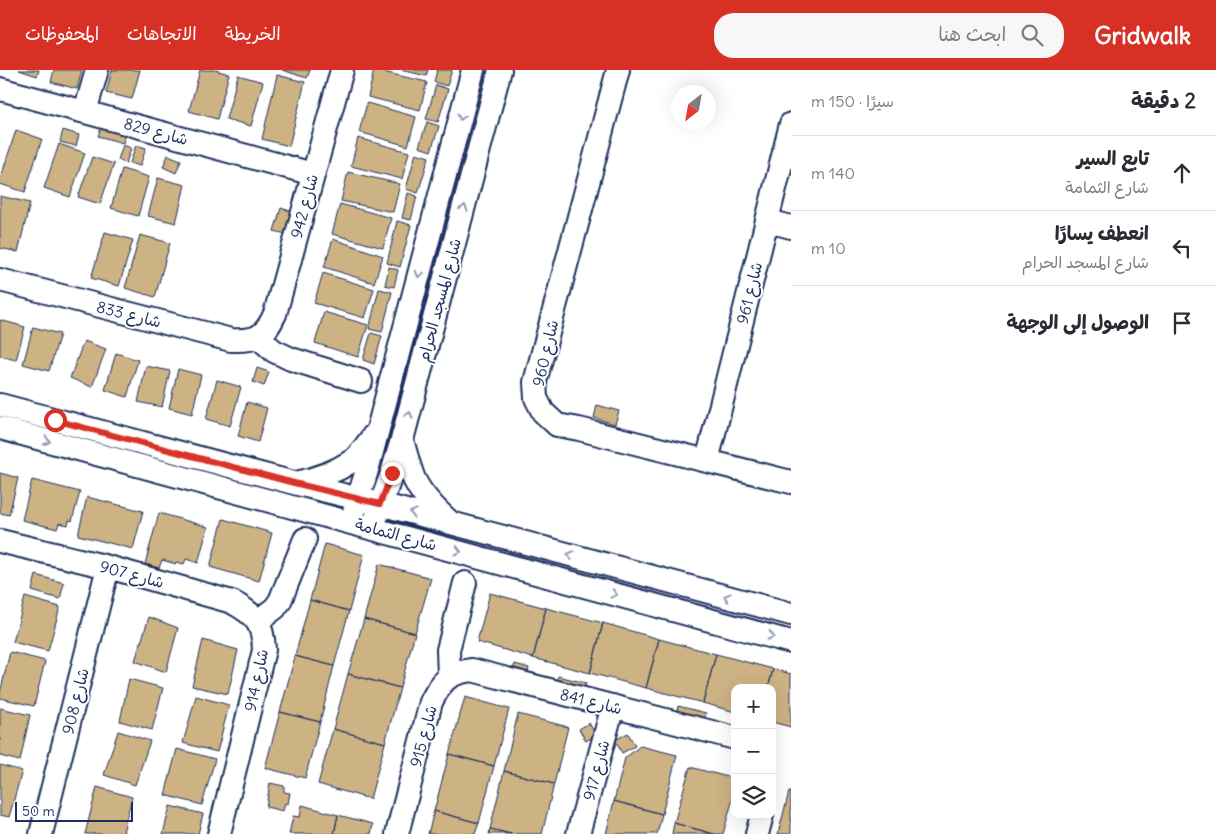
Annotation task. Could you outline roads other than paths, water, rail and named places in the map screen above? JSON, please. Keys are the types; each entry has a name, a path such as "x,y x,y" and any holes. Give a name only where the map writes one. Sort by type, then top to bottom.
{"street":[{"path":"85,112 97,70"},
{"name":"شارع 942","path":"258,337 269,328 275,314 342,70"},
{"name":"شارع المسجد الحرام","path":"359,515 377,432 473,70"},
{"name":"شارع المسجد الحرام","path":"359,515 380,504 392,473 500,70"},
{"name":"شارع 960","path":"618,70 536,382 536,398 543,412 558,425 791,482"},
{"name":"شارع 829","path":"0,89 313,174"},
{"name":"شارع 961","path":"707,461 791,124"},
{"path":"768,220 791,226"},
{"name":"شارع 833","path":"0,280 230,340 245,340 258,337"},
{"path":"258,337 274,351 291,360 362,381"},
{"name":"شارع الثمامة","path":"0,405 294,483 359,515"},
{"name":"شارع الثمامة","path":"0,428 114,458 359,515 791,642"},
{"path":"294,483 314,479 333,472 353,460 377,432"},
{"path":"402,440 414,479 438,512 453,524"},
{"name":"شارع الثمامة","path":"380,504 791,614"},
{"path":"258,621 275,608 280,601 305,538"},
{"name":"شارع 907","path":"0,541 108,567 232,602 246,610 258,621"},
{"name":"شارع 908","path":"41,834 108,567"},
{"path":"449,677 448,650 465,583"},
{"name":"شارع 914","path":"219,834 264,650 264,635 258,621"},
{"name":"شارع 841","path":"449,677 460,672 472,670 731,737"},
{"name":"شارع 915","path":"397,834 431,702 438,688 449,677"},
{"name":"شارع 917","path":"578,834 613,706"},
{"path":"757,834 761,819"}]}
